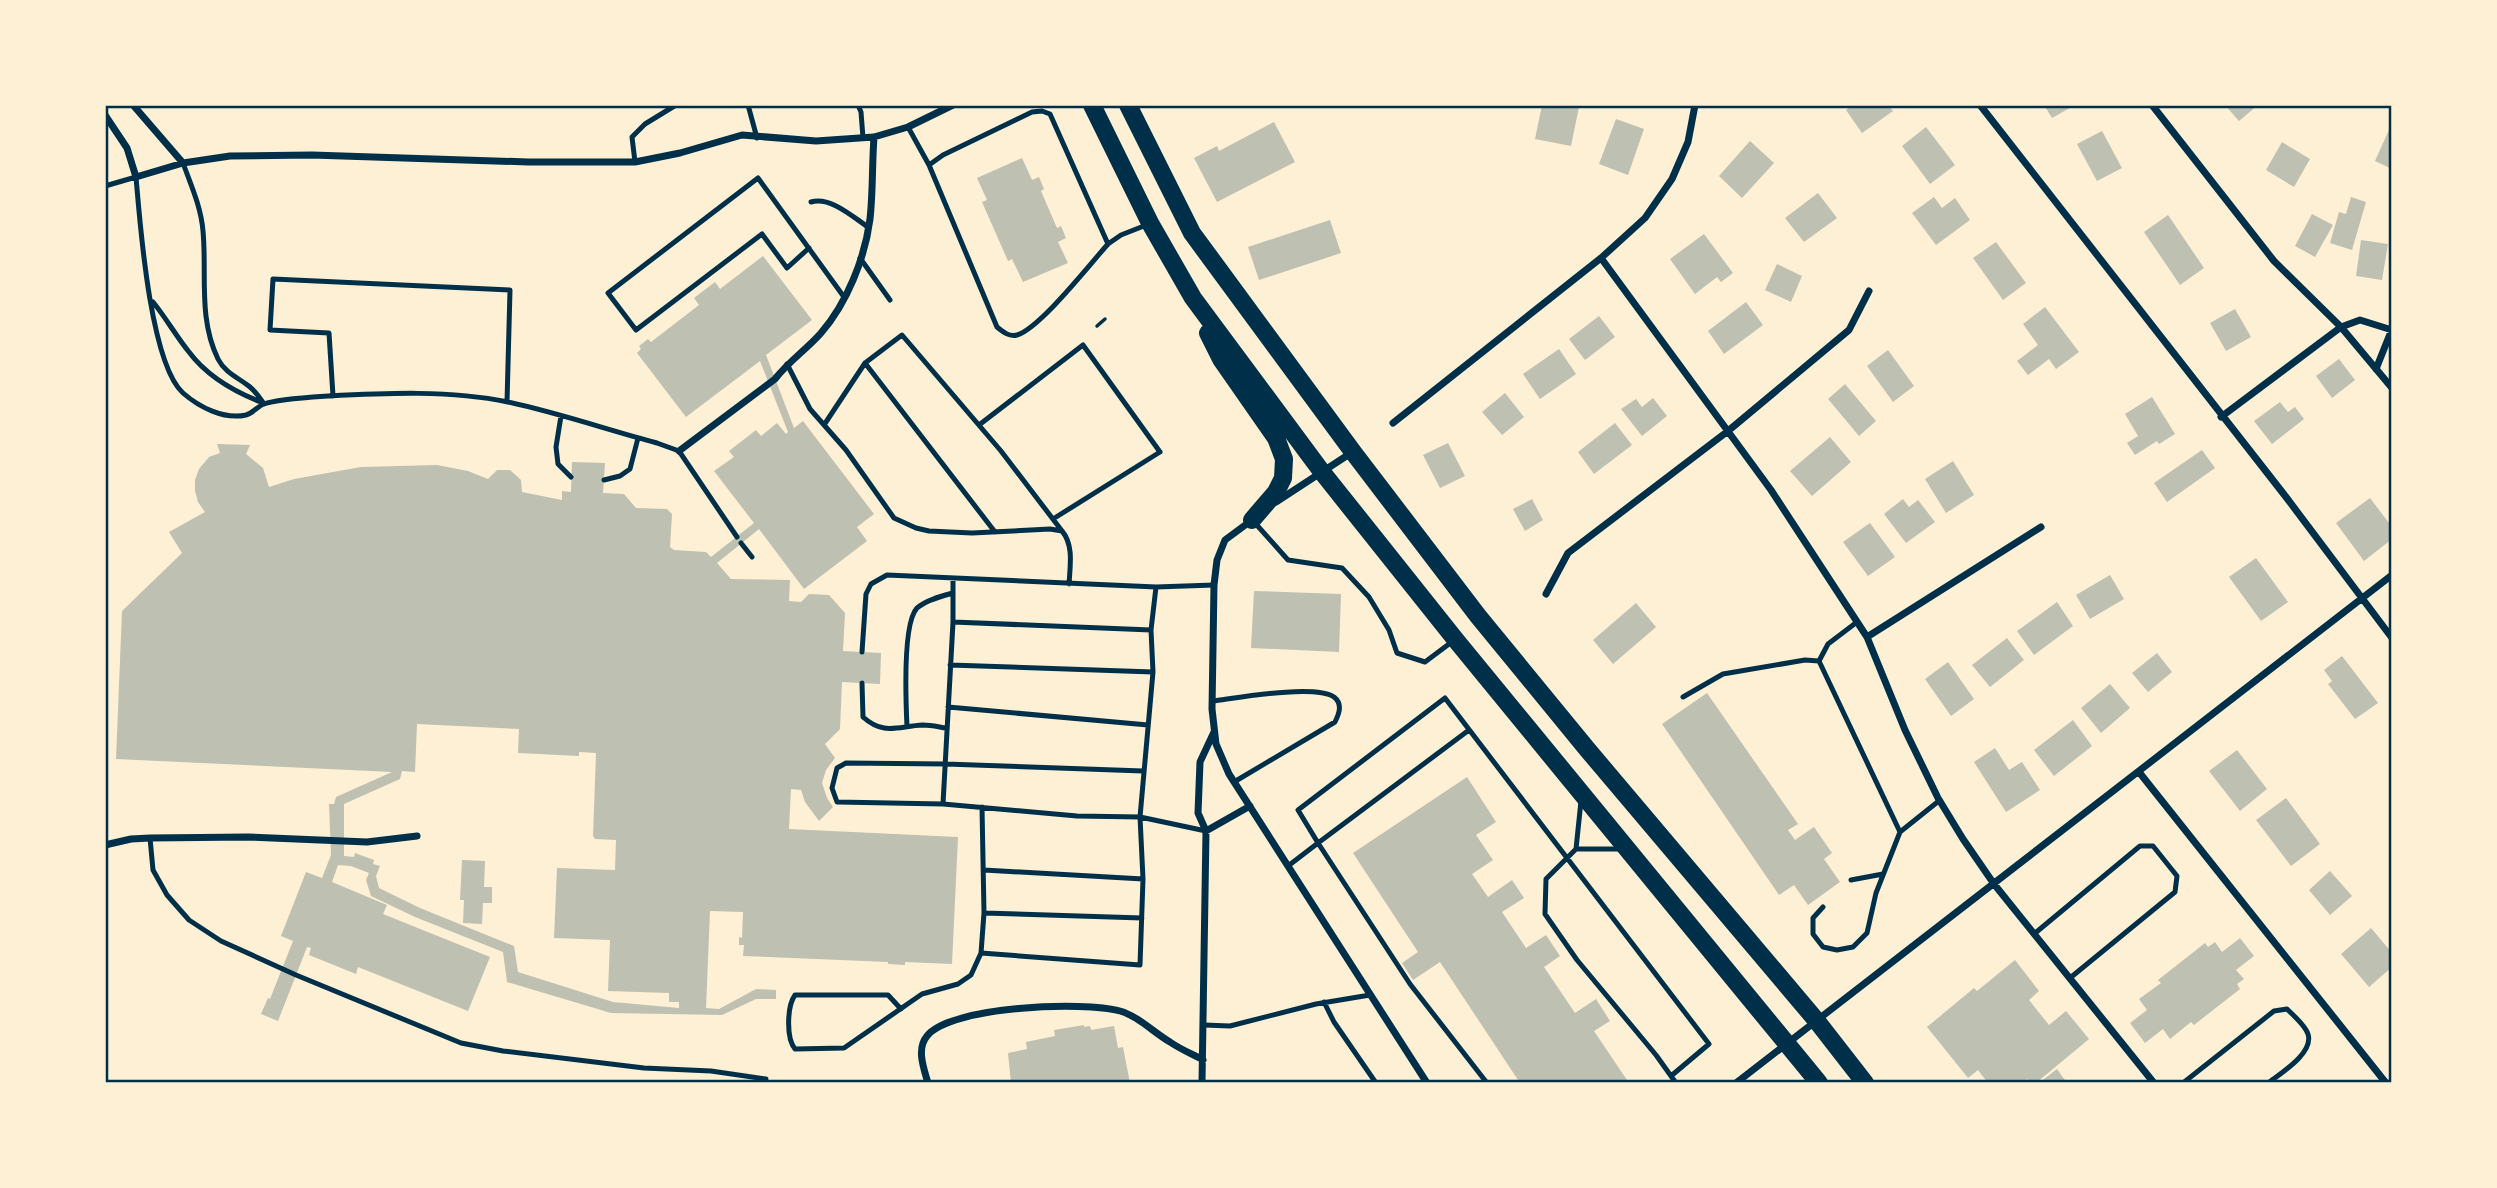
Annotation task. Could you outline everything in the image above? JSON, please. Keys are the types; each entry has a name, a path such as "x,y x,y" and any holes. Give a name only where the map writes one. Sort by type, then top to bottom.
{"main road":[{"path":"1092,105 1150,223 1193,298 1222,359 1276,438 1284,459 1283,478 1276,492 1252,520"},
{"path":"1128,105 1192,233 1353,452 1495,636 1816,1020 1865,1083"},
{"path":"1193,298 1322,472 1455,639 1819,1083"}],"street":[{"path":"133,105 183,163"},
{"path":"105,115 127,148 136,177 183,163 230,156 312,155 528,162 635,162 680,153 742,135 816,141 874,137 908,127 953,105"},
{"path":"1393,423 1601,258 1645,218 1672,179 1688,142 1695,105"},
{"path":"1980,105 2286,497 2392,638"},
{"path":"2152,105 2274,261 2341,327 2392,388"},
{"path":"679,452 775,379 821,332 845,297 868,227 874,137"},
{"path":"1601,258 1771,490 1867,637 1905,730 1940,800 1994,884 2154,1083"},
{"path":"1546,594 1568,553 1728,431 1849,330 1869,291"},
{"path":"2221,417 2341,327 2360,320 2392,330 2376,369"},
{"path":"1353,452 1225,540 1217,560 1214,585 1214,730 1221,757 1234,782 1427,1083"},
{"path":"1867,637 2041,527"},
{"path":"1736,1083 2392,575"},
{"path":"1202,1083 1206,831 1198,813 1200,762 1214,730"},
{"path":"2139,772 2386,1083"},
{"path":"1206,831 1250,806"},
{"path":"105,845 150,838 248,837 367,842 417,836"},
{"path":"928,1083 922,1058 927,1036 961,1018 1034,1007 1121,1011 1203,1060"}],"lane":[{"path":"635,162 632,137 645,124 676,105"},
{"path":"748,105 757,138"},
{"path":"858,105 863,138"},
{"path":"929,165 943,155 1032,113 1042,111 1050,114 1108,244"},
{"path":"908,127 929,165 997,327 1005,334 1017,335 1036,323 1108,244 1121,235 1150,223"},
{"path":"183,163 195,193 203,229 203,282 209,335 219,362 237,381 250,387 264,404"},
{"path":"105,186 136,177 144,264 157,330 167,365 180,390 200,406 230,416 248,415 264,404 333,396 408,393 507,402 679,452 737,537"},
{"path":"809,248 787,268 762,234 636,330 608,293 758,178 845,297"},
{"path":"811,202 819,200 836,206 868,227"},
{"path":"860,258 890,300"},
{"path":"333,396 330,333 270,330 273,279 510,290 507,402"},
{"path":"152,301 190,355 230,389 264,404"},
{"path":"824,425 865,363 902,335 979,425 1068,538 1069,584"},
{"path":"979,425 1083,345 1160,452 1053,519"},
{"path":"865,363 995,533"},
{"path":"787,364 810,409 846,450 894,518 929,531 1062,531"},
{"path":"561,416 556,447 558,464 571,477"},
{"path":"604,480 620,476 630,469 638,438"},
{"path":"1252,520 1288,560 1342,568 1369,597 1389,630 1397,653 1425,662 1455,639"},
{"path":"741,543 752,557"},
{"path":"862,652 866,594 871,584 887,575 1156,587 1214,585"},
{"path":"943,804 953,579"},
{"path":"981,953 1140,965 1143,878 1140,817 1153,672 1151,630 1156,587"},
{"path":"907,727 909,626 917,609 933,599 953,593"},
{"path":"953,622 1151,630"},
{"path":"1819,661 1828,644 1857,622"},
{"path":"1683,697 1723,674 1805,660 1819,661"},
{"path":"1819,661 1899,832"},
{"path":"950,666 1153,672"},
{"path":"862,683 863,716 873,726 882,729 924,725 946,728"},
{"path":"1213,701 1301,691 1326,694 1335,698 1339,705 1335,722 1234,782"},
{"path":"1487,1083 1410,984 1298,810 1445,698 1709,1044 1671,1076"},
{"path":"948,707 1148,725"},
{"path":"1288,866 1469,730"},
{"path":"1143,771 846,763 837,768 832,788 838,802 943,804 1077,816 1140,817 1206,831"},
{"path":"1582,794 1576,849 1546,879 1545,914 1577,960 1676,1083"},
{"path":"1823,907 1813,918 1813,934 1823,947 1837,950 1853,947 1867,933 1876,893 1899,832 1940,800"},
{"path":"901,1009 888,995 795,995 790,1002 790,1044 795,1049 844,1048 901,1009 922,994 958,984 971,975 981,953 984,913 982,807"},
{"path":"150,838 153,870 167,895 189,920 221,941 296,975 461,1043 503,1051 644,1068 711,1071 766,1079"},
{"path":"2034,934 2140,846 2152,846 2178,876 2175,892 2070,978"},
{"path":"1576,849 1628,850"},
{"path":"984,870 1143,878"},
{"path":"1852,880 1883,874"},
{"path":"984,913 1142,918"},
{"path":"1204,1025 1230,1026 1324,1002 1370,995"},
{"path":"1324,1002 1334,1022 1376,1083"},
{"path":"2183,1083 2274,1011 2287,1009 2308,1033 2309,1044 2299,1058 2268,1083"}],"path":[{"path":"1097,326 1105,319"}],"building":[{"path":"1542,105 1579,107 1571,146 1535,139"},
{"path":"1853,105 1888,105 1893,111 1862,133 1846,110"},
{"path":"2044,105 2075,105 2052,118"},
{"path":"2225,105 2258,105 2239,121"},
{"path":"1616,119 1644,129 1628,175 1599,164"},
{"path":"1274,122 1295,162 1217,202 1194,158 1217,146 1219,151"},
{"path":"2392,123 2392,169 2375,161"},
{"path":"1926,127 1955,165 1930,184 1902,146"},
{"path":"2102,131 2122,168 2097,181 2077,144"},
{"path":"1750,141 1774,163 1742,198 1719,176"},
{"path":"2282,142 2310,159 2294,187 2266,170"},
{"path":"1022,158 1032,180 1039,177 1044,189 1041,191 1057,228 1061,226 1066,238 1058,242 1068,263 1023,282 1012,259 1008,261 982,202 987,200 977,178"},
{"path":"1818,193 1837,218 1804,242 1785,218"},
{"path":"1934,197 1942,208 1955,198 1970,220 1936,245 1912,213"},
{"path":"2351,197 2366,202 2352,250 2330,243 2339,212 2346,214"},
{"path":"2312,214 2333,225 2315,257 2295,246"},
{"path":"2168,215 2204,268 2180,285 2144,232"},
{"path":"1330,220 1341,253 1259,280 1248,247"},
{"path":"1704,234 1733,273 1721,282 1717,277 1695,294 1670,259"},
{"path":"2361,240 2388,244 2382,280 2356,276"},
{"path":"1996,242 2026,283 2003,300 1973,258"},
{"path":"763,256 812,320 766,355 794,428 803,421 874,514 857,527 867,541 804,589 759,529 717,563 731,579 790,580 789,601 801,602 809,594 829,595 845,613 843,651 881,653 880,684 842,682 840,729 825,744 835,758 826,770 822,783 833,807 819,821 805,802 801,790 791,789 789,829 958,837 952,964 905,962 905,965 743,956 744,945 739,945 739,937 742,938 743,912 710,911 706,1008 719,1009 756,989 776,990 776,999 756,999 722,1015 611,1013 507,982 503,952 415,917 371,896 366,880 369,873 351,866 338,865 332,882 387,905 383,914 490,957 468,1011 358,967 356,974 309,955 311,948 307,947 278,1021 261,1014 268,998 270,999 293,941 281,936 306,872 322,878 331,855 329,804 334,804 336,797 392,772 116,759 122,611 182,553 169,532 205,512 195,491 199,469 209,457 220,453 217,444 250,445 246,454 263,468 269,487 294,479 361,467 437,465 468,471 488,479 497,470 510,470 521,480 522,492 562,500 562,491 571,492 572,462 605,463 603,493 624,494 636,508 667,509 672,514 670,547 674,550 706,552 711,557 754,523 714,471 734,457 729,451 756,430 761,436 777,423 786,434 788,432 760,361 686,417 637,353 641,349 639,346 648,339 651,342 699,305 694,298 715,282 720,289","holes":["417,724 519,729 518,753 579,756 579,752 596,753 593,836 595,839 616,840 615,870 557,868 554,938 610,940 608,991 669,993 669,1002 679,1002 679,1008 613,1002 518,972 514,946 420,908 379,888 376,876 380,866 373,864 374,860 355,853 354,857 344,856 344,804 400,779 402,771 415,772"]},
{"path":"1777,264 1802,276 1791,302 1765,290"},
{"path":"1746,302 1763,325 1724,354 1708,331"},
{"path":"2045,307 2079,352 2056,369 2049,359 2028,375 2017,361 2038,345 2023,324"},
{"path":"2235,309 2251,337 2226,351 2210,323"},
{"path":"1599,316 1615,337 1585,360 1569,339"},
{"path":"1559,349 1576,374 1540,399 1523,374"},
{"path":"1888,350 1914,386 1893,402 1867,366"},
{"path":"2339,359 2355,380 2332,398 2316,376"},
{"path":"1845,384 1876,421 1859,436 1828,399"},
{"path":"1505,393 1524,417 1502,435 1482,412"},
{"path":"2152,397 2175,434 2159,444 2157,441 2135,455 2127,443 2138,436 2125,414"},
{"path":"1653,398 1667,416 1642,436 1621,409 1636,399 1642,407"},
{"path":"2280,402 2288,412 2295,407 2304,419 2272,444 2254,421"},
{"path":"1615,423 1632,445 1594,474 1578,452"},
{"path":"1830,437 1851,462 1812,496 1790,471"},
{"path":"1448,443 1465,476 1440,488 1423,455"},
{"path":"2202,450 2215,468 2167,502 2154,483"},
{"path":"1953,461 1974,495 1946,513 1925,479"},
{"path":"2370,498 2392,527 2392,539 2364,561 2336,523"},
{"path":"1532,499 1543,520 1525,531 1513,509"},
{"path":"1903,499 1909,507 1918,500 1935,522 1906,543 1884,514"},
{"path":"1870,523 1895,557 1868,576 1843,542"},
{"path":"2256,558 2288,602 2261,621 2229,577"},
{"path":"2110,575 2124,599 2090,619 2076,595"},
{"path":"1254,591 1341,594 1339,652 1251,648"},
{"path":"2057,602 2073,626 2034,655 2017,631"},
{"path":"1636,603 1656,627 1613,664 1593,640"},
{"path":"2007,638 2024,660 1990,687 1972,665"},
{"path":"2157,653 2172,672 2148,692 2132,673"},
{"path":"2342,656 2378,703 2355,719 2328,684 2332,681 2324,670"},
{"path":"1948,662 1974,699 1951,716 1925,679"},
{"path":"2110,684 2130,708 2101,733 2081,708"},
{"path":"1707,693 1798,824 1788,830 1795,840 1814,827 1832,853 1824,859 1840,882 1808,905 1794,885 1779,895 1662,724"},
{"path":"2073,720 2092,746 2054,776 2034,750"},
{"path":"1995,748 2009,770 2022,762 2040,790 2006,812 1974,762"},
{"path":"2237,750 2267,789 2240,811 2209,771"},
{"path":"1467,777 1496,822 1476,835 1493,860 1472,874 1488,897 1512,880 1524,898 1502,912 1526,948 1546,935 1560,956 1544,967 1575,1013 1596,999 1610,1021 1594,1031 1629,1083 1520,1083 1440,962 1413,980 1402,963 1418,952 1353,853"},
{"path":"2286,798 2320,844 2291,866 2256,820"},
{"path":"462,860 485,861 484,887 492,887 492,903 483,903 482,924 463,923 464,900 460,900"},
{"path":"2330,871 2352,896 2330,915 2309,890"},
{"path":"2371,928 2392,953 2392,967 2369,987 2341,954"},
{"path":"2240,938 2254,956 2236,970 2244,979 2237,984 2240,989 2194,1025 2191,1022 2170,1039 2163,1029 2145,1043 2130,1023 2147,1010 2139,999 2161,983 2158,980 2205,943 2208,947 2215,942 2222,952"},
{"path":"2015,960 2039,991 2029,1000 2049,1025 2066,1011 2089,1039 2036,1083 2030,1083 2027,1079 2021,1083 1988,1083 1978,1070 1968,1078 1927,1027 1974,988 1977,991"},
{"path":"1090,1026 1091,1030 1114,1026 1118,1048 1123,1047 1130,1083 1011,1083 1008,1053 1027,1049 1026,1042 1055,1036 1054,1030"},
{"path":"2057,1069 2067,1083 2039,1083"}]}
